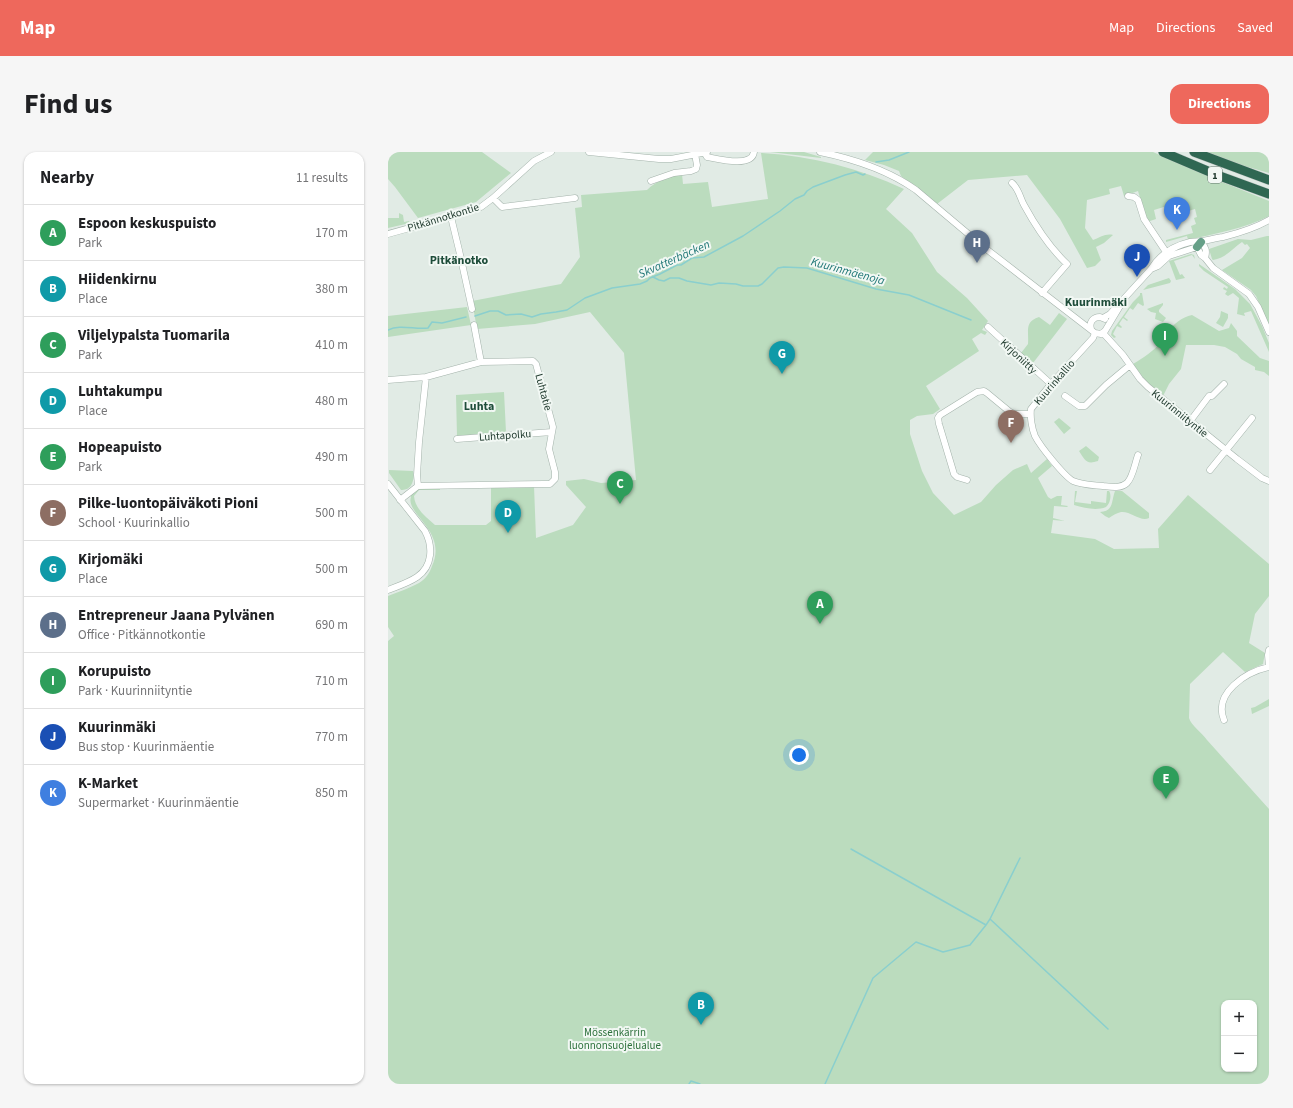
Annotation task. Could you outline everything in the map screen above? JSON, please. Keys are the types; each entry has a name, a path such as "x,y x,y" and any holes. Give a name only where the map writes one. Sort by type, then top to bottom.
{"highway":[{"name":"1","path":"1163,152 1217,175 1269,194"},
{"name":"1","path":"1194,152 1269,180"}],"street":[{"name":"Pitkännotkontie","path":"388,234 451,217 481,207 534,161 551,152"},
{"path":"589,152 654,159 705,152 707,157 736,162 750,159 753,157 754,152"},
{"path":"820,152 859,162 904,182 916,190 985,248 1068,313 1093,331 1105,330"},
{"path":"651,181 674,173 696,169 695,154"},
{"path":"1012,184 1016,187 1023,204 1047,242 1068,264 1042,293"},
{"path":"1128,196 1134,197 1138,200 1144,219 1167,254"},
{"path":"493,198 502,207 575,198"},
{"path":"451,217 460,250 472,309"},
{"path":"1068,313 1092,320 1098,317 1103,318 1110,314 1151,269 1158,266 1167,254 1176,253 1199,244 1240,232 1269,220"},
{"path":"1199,244 1201,255 1213,268 1250,294 1258,307 1269,332"},
{"path":"1105,330 1123,301"},
{"path":"1103,318 1107,323 1105,330"},
{"path":"1092,320 1090,324 1093,331"},
{"path":"474,325 481,362"},
{"name":"Kirjoniitty","path":"988,327 1051,384"},
{"name":"Kuurinniityntie","path":"1105,330 1140,379 1226,450 1269,481"},
{"name":"Kuurinkallio","path":"1093,331 1093,338 1051,384 1031,409 1030,414 1035,436 1067,477 1074,481 1122,487 1129,481 1138,455"},
{"name":"Luhtatie","path":"388,380 426,377 481,362 533,361 536,364 553,427 548,448 555,472 555,479 550,484 418,486"},
{"path":"1065,396 1079,406 1085,406 1106,385 1130,366"},
{"path":"400,500 418,486 417,474 419,442 426,377"},
{"path":"1190,420 1209,396 1212,396 1224,384"},
{"path":"967,480 957,477 952,469 939,424 938,418 940,415 981,391 987,393 1014,414 1030,414"},
{"path":"1210,470 1252,418"},
{"name":"Luhtapolku","path":"458,439 552,432"},
{"path":"388,484 425,531 431,547 425,569 411,580 388,590"},
{"path":"1224,720 1222,713 1222,702 1235,684 1248,674 1269,667 1269,650"}],"green space":[{"path":"388,152 482,152 511,173 476,202 418,218 388,179"},
{"path":"770,152 804,152 821,158"},
{"path":"873,152 1153,152 1269,201 1269,216 1230,230 1188,240 1187,236 1166,242 1166,240 1193,233 1191,226 1196,224 1194,218 1197,217 1195,209 1185,212 1183,211 1180,202 1154,210 1156,219 1147,222 1138,191 1124,196 1121,186 1109,189 1110,194 1087,200 1085,228 1093,240 1105,235 1113,235 1104,243 1096,247 1101,260 1095,266 1087,268 1060,219 1027,175 968,180 937,204 901,176 899,171 865,160"},
{"path":"1204,152 1269,152 1269,173 1248,167 1246,168"},
{"name":"Mössenkärrin luonnonsuojelualue","path":"761,153 798,157 834,164 870,175 904,189 886,209 912,233 937,272 967,298 988,321 982,330 987,332 985,335 981,333 972,339 979,351 926,386 940,409 933,414 917,416 910,420 910,434 922,471 933,493 954,515 981,502 996,485 1013,470 1027,464 1031,473 1047,459 1052,466 1038,478 1048,497 1051,499 1057,496 1062,496 1061,505 1068,506 1054,506 1053,518 1065,521 1053,520 1051,533 1095,539 1114,549 1159,548 1158,529 1188,495 1269,564 1269,596 1255,614 1249,643 1265,653 1263,664 1245,672 1223,652 1190,684 1189,718 1194,726 1269,809 1269,1084 388,1084 388,641 394,636 388,627 388,596 412,587 424,580 430,571 435,554 435,543 431,533 414,510 410,495 420,488 440,488 440,490 419,490 414,496 416,505 435,525 486,525 491,521 491,487 534,486 536,538 573,525 586,507 566,485 566,481 584,479 601,483 636,480 624,353 590,312 535,324 477,329 472,301 561,284 580,257 575,208 582,207 581,195 647,190 659,181 682,174 683,184 708,182 712,207 768,199"},
{"path":"399,213 403,215 404,222 409,221 410,223 388,228 388,218 399,218"},
{"path":"1269,236 1269,325 1256,296 1251,290 1222,270 1242,258 1250,248 1247,244 1245,245 1242,242 1225,255 1213,260 1209,249 1238,239 1251,240"},
{"path":"1191,254 1194,255 1195,259 1192,255 1174,261 1180,275 1182,274 1185,278 1176,280 1169,261"},
{"path":"1199,264 1235,289 1250,304 1269,343 1269,352 1251,311 1244,313 1245,316 1237,314 1239,298 1233,293 1228,296 1225,294 1227,291 1223,289 1224,287 1227,289 1228,287 1204,271"},
{"path":"1169,278 1171,281 1170,283 1143,290 1148,285"},
{"path":"1140,293 1142,293 1144,305 1143,306 1138,303 1133,310 1130,308 1124,317 1128,320 1127,321 1123,318 1119,324 1122,327 1117,326 1113,334 1116,337 1114,338 1111,335 1112,331"},
{"path":"1163,303 1159,312 1166,318 1163,322 1155,319 1156,313 1147,309"},
{"path":"467,307 471,325 388,337 388,316"},
{"path":"1221,311 1228,314 1228,318 1223,327 1216,323 1220,317"},
{"path":"1059,313 1067,319 1033,363 1021,353 1028,344 1029,324 1034,319 1039,317 1050,325"},
{"path":"1192,315 1219,331 1229,328 1231,323 1237,331 1237,336 1260,358 1269,361 1269,376 1264,372 1255,370 1255,367 1225,347 1214,345 1186,345 1181,369 1169,384 1163,396 1147,383 1133,364 1156,348 1172,327 1181,319"},
{"path":"504,392 506,432 457,436 456,395"},
{"path":"1059,418 1071,428 1064,434 1054,422"},
{"path":"1086,446 1099,457 1098,461 1088,462 1084,459 1079,451"},
{"path":"389,470 413,471 414,477 410,487 405,490 401,490 389,473"},
{"path":"1075,491 1077,491 1075,502 1091,504 1091,501 1106,503 1107,491 1109,491 1109,502 1106,507 1098,509 1074,505"},
{"path":"1115,491 1122,491 1149,513 1149,518 1142,519 1125,512 1118,513 1109,518 1105,516 1100,512 1110,508"},
{"path":"1269,699 1269,706 1252,714 1251,708"}],"waterway":[{"name":"Skvatterbäcken","path":"876,162 889,160 909,152"},
{"name":"Skvatterbäcken","path":"475,316 490,311 498,311 506,315 521,314 532,317 567,310 585,298 612,288 640,284 677,265 681,265 692,258 704,257 743,236 795,199 804,195 813,187 856,172 863,175 865,174"},
{"name":"Kuurinmäenoja","path":"653,277 664,281 670,278 679,278 687,281 711,285 719,283 758,286 778,268 807,268 876,289 909,295 971,320"},
{"name":"Skvatterbäcken","path":"388,330 398,327 428,328 432,322 442,323 466,317"},
{"path":"851,849 986,925 990,919 1108,1029"},
{"path":"990,919 1020,858"},
{"path":"825,1084 873,978 916,942 943,952 970,945 986,925"},
{"path":"689,1084 691,1081 700,1084"}],"place":[{"name":"K-Market","path":"1177,230"},
{"name":"Entrepreneur Jaana Pylvänen","path":"977,263"},
{"name":"Kuurinmäki","path":"1137,277"},
{"name":"Korupuisto","path":"1165,356"},
{"name":"Kirjomäki","path":"782,374"},
{"name":"Pilke-luontopäiväkoti Pioni","path":"1011,443"},
{"name":"Viljelypalsta Tuomarila","path":"620,504"},
{"name":"Luhtakumpu","path":"508,533"},
{"name":"Espoon keskuspuisto","path":"820,624"},
{"name":"Hopeapuisto","path":"1166,799"},
{"name":"Hiidenkirnu","path":"701,1025"}],"district":[{"name":"Pitkänotko","path":"459,260"},
{"name":"Kuurinmäki","path":"1096,302"},
{"name":"Luhta","path":"479,406"}]}
